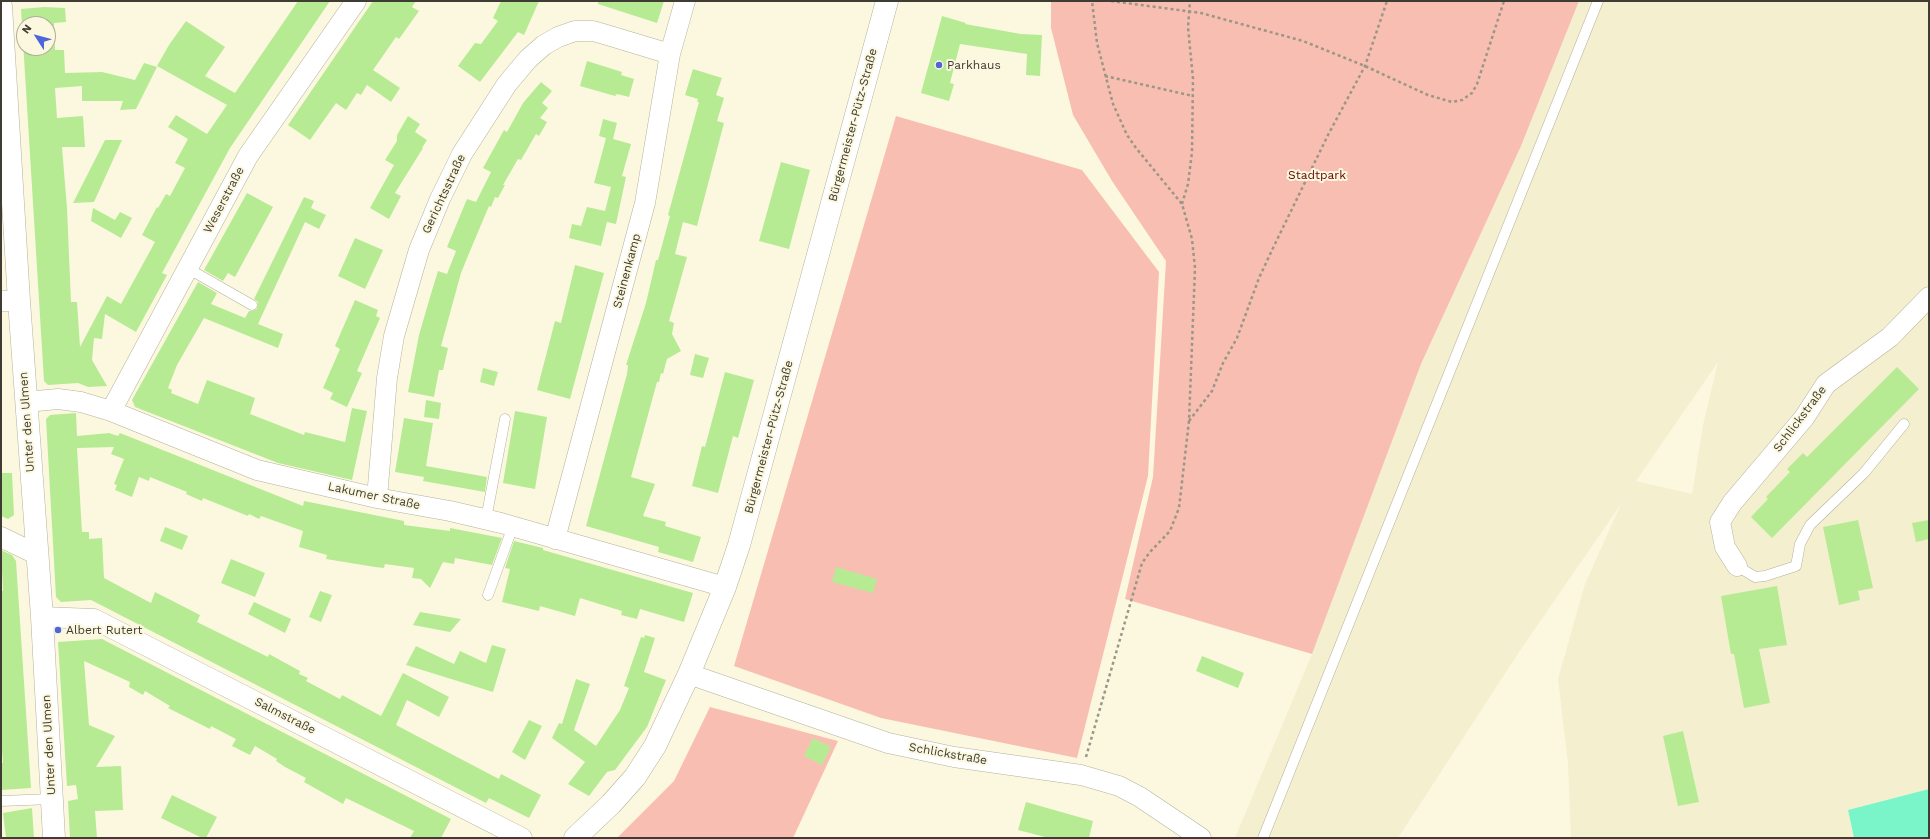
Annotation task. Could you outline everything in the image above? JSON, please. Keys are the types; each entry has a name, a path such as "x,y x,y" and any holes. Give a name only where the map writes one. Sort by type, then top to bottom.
{"main road":[{"name":"Bürgermeister-Pütz-Straße","path":"576,838 611,804 635,777 655,746 689,674 726,587 740,545 887,1"},
{"name":"Unter den Ulmen","path":"1,6 10,301 26,402 36,554 42,617 54,838"}],"street":[{"name":"Weserstraße","path":"111,411 248,156 356,1"},
{"name":"Steinenkamp","path":"555,539 645,203 670,54 685,1"},
{"name":"Gerichtsstraße","path":"377,498 387,378 394,336 419,250 440,199 462,154 503,90 528,59 544,45 558,37 575,31 593,32 607,35 670,54"},
{"name":"Schlickstraße","path":"1738,566 1725,547 1720,522 1732,503 1804,418 1826,384 1890,337 1929,297"},
{"name":"Lakumer Straße","path":"26,402 58,398 81,402 111,411 257,470 377,498 486,519 726,587"},
{"path":"1,537 36,554"},
{"name":"Salmstraße","path":"42,617 94,619 522,838"},
{"name":"Schlickstraße","path":"689,674 888,743 954,756 1081,775 1119,786 1140,797 1201,838"}],"lane":[{"path":"1263,838 1598,1"},
{"path":"187,268 252,305"},
{"path":"486,519 505,419"},
{"path":"1738,566 1754,577 1765,576 1796,566 1800,544 1810,525 1864,473 1904,424"},
{"path":"488,595 513,526"},
{"path":"1,801 52,799"}],"path":[{"path":"1081,775 1142,563 1150,552 1170,531 1176,520 1182,493 1189,421 1196,268 1192,239 1182,204 1144,160 1127,135 1113,104 1105,76 1095,28 1092,1"},
{"path":"1111,1 1216,16 1303,41 1365,66 1441,100 1452,102 1462,100 1472,93 1478,84 1504,1"},
{"path":"1182,204 1190,173 1193,96 1193,79 1188,27 1190,1"},
{"path":"1189,421 1212,391 1226,357 1237,338 1259,278 1273,248 1328,135 1365,66 1387,1"},
{"path":"1105,76 1193,96"}],"shaded area":[{"path":"1579,1 1929,1 1929,789 1848,810 1854,838 1571,838 1568,763 1558,679 1585,584 1621,504 1519,652 1398,838 1235,838 1312,654 1421,364 1521,146","holes":["1718,362 1703,425 1692,494 1636,481"]},
{"path":"1929,789 1929,838 1854,838 1848,810"}],"green space":[{"name":"Stadtpark","path":"1051,1 1579,1 1521,146 1421,364 1312,654 1125,599 1153,477 1166,261 1112,181 1073,115 1051,28"},
{"path":"896,116 1082,170 1159,272 1148,476 1077,758 881,718 734,666"},
{"path":"710,707 838,741 793,838 617,838 674,781"}],"building":[{"path":"298,1 330,1 230,148 162,273 167,275 136,332 105,314 102,339 94,338 92,360 107,386 88,387 78,383 48,385 44,381 24,56 56,56 56,50 64,50 65,73 102,72 135,80 144,63 157,67 136,109 120,110 123,101 82,101 82,86 55,88 57,118 83,116 85,147 62,147 67,208 71,302 77,302 80,347 107,296 121,304 155,242 142,235 166,194 170,196 185,168 175,163 188,139 168,127 176,115 207,134 227,105 157,66 169,45 186,21 225,47 205,76 235,93"},
{"path":"373,1 416,1 412,7 419,11 399,39 396,37 373,70 400,88 391,102 367,85 361,95 357,93 346,110 336,103 310,140 288,125"},
{"path":"501,1 539,1 524,35 518,32 480,82 458,66 475,43 481,44 498,21 493,18"},
{"path":"598,1 664,1 657,23 598,4"},
{"path":"44,7 65,8 66,22 56,23 56,16 21,16 21,9"},
{"name":"Parkhaus","path":"942,16 966,23 965,24 1021,34 1042,35 1040,76 1026,75 1027,54 960,44 950,83 954,84 949,101 921,93"},
{"path":"587,61 622,72 621,75 634,79 629,97 617,94 615,96 580,86"},
{"path":"693,69 722,78 716,95 724,98 717,121 724,123 697,226 683,222 675,254 687,257 669,321 674,323 672,334 681,351 667,359 663,374 661,373 659,382 657,382 631,477 655,484 643,516 666,522 665,526 701,537 693,562 658,552 659,547 586,526 627,374 628,365 626,365 646,303 656,260 658,260 670,216 668,215 699,102 697,102 698,99 685,95"},
{"path":"541,82 552,91 542,103 548,108 540,118 547,122 539,136 536,134 521,160 518,159 503,185 505,185 498,198 495,197 491,207 489,206 470,251 461,273 441,346 448,348 443,370 439,370 434,397 408,392 419,335 430,297 438,271 447,274 456,251 447,247 467,199 476,202 491,172 483,168 504,130 507,132 523,103"},
{"path":"408,116 420,124 415,132 427,140 395,193 401,196 389,219 370,208 394,165 385,160 397,141 397,135"},
{"path":"603,119 617,123 613,139 631,144 622,176 626,177 616,224 607,222 601,246 569,238 572,224 581,226 587,207 605,211 611,187 594,183 606,138 599,136"},
{"path":"105,140 122,140 94,202 73,203"},
{"path":"781,162 810,170 789,249 759,241"},
{"path":"247,193 273,207 235,277 228,273 223,281 204,270"},
{"path":"304,197 314,201 311,208 326,215 319,229 305,222 258,324 283,334 278,348 204,318 177,365 168,388 172,390 171,393 198,404 207,380 255,398 250,414 304,435 305,432 345,442 352,408 367,411 352,480 278,463 135,407 132,400 198,282 217,293 211,304 245,318 249,311 257,309 258,302 254,299"},
{"path":"93,208 115,220 120,212 132,218 121,238 91,221"},
{"path":"355,238 383,250 365,289 338,276"},
{"path":"575,265 604,273 570,399 537,390 555,321 561,323"},
{"path":"355,300 378,310 376,316 380,318 357,371 362,373 347,407 330,399 333,393 323,388 340,349 335,346"},
{"path":"695,354 709,358 703,378 690,375"},
{"path":"1897,367 1919,389 1772,538 1751,517 1768,499 1766,497 1790,472 1787,469 1803,453 1807,457"},
{"path":"483,368 498,372 494,386 480,382"},
{"path":"725,372 754,380 738,438 733,436 718,493 692,486 702,446 705,447"},
{"path":"426,400 441,403 439,419 424,417"},
{"path":"515,411 547,417 535,489 503,483"},
{"path":"76,413 77,436 109,433 118,436 120,433 303,506 304,501 404,521 404,525 450,531 450,528 502,538 492,565 455,558 454,564 443,562 430,588 421,579 412,578 414,568 385,564 384,568 326,559 327,555 299,547 303,531 261,516 259,519 249,514 248,516 203,498 202,501 186,494 187,492 150,477 149,481 139,477 132,497 115,490 117,485 114,484 124,459 111,454 114,447 77,448 82,532 89,532 89,539 102,538 104,578 151,603 155,592 200,615 197,622 268,657 269,654 300,671 299,674 308,678 306,681 340,699 342,695 381,716 403,673 449,697 439,717 407,700 396,725 499,779 501,774 541,795 529,818 489,798 486,803 91,600 61,602 56,597 46,419 50,415"},
{"path":"404,418 433,423 426,466 487,477 485,492 423,481 424,477 395,472"},
{"path":"1,473 12,473 14,515 8,519 1,516"},
{"path":"1858,520 1873,588 1858,591 1860,600 1839,605 1823,527"},
{"path":"1929,520 1929,539 1916,542 1912,523"},
{"path":"165,527 188,536 182,550 160,541"},
{"path":"514,541 543,548 543,550 693,593 684,622 640,609 637,619 621,615 622,611 580,598 575,616 540,606 539,611 502,602 510,569 505,568"},
{"path":"1,550 12,555 16,561 31,788 1,790 1,763 3,763 1,738 1,591 3,591"},
{"path":"231,559 265,573 255,597 221,583"},
{"path":"836,567 877,579 873,593 832,582"},
{"path":"1777,586 1787,645 1759,649 1770,703 1744,708 1734,654 1731,654 1721,596"},
{"path":"320,591 332,595 321,622 309,617"},
{"path":"254,602 291,619 285,633 248,614"},
{"path":"420,612 461,619 450,632 413,625"},
{"path":"645,635 655,638 644,672 666,680 647,727 615,770 607,772 589,796 568,784 585,762 552,738 559,723 562,724 576,679 590,684 574,730 596,746 620,710 629,688 624,686 641,637 644,638"},
{"path":"102,639 451,819 441,838 410,838 414,831 346,798 343,804 304,782 306,778 285,767 276,761 277,759 255,746 250,755 232,746 236,739 211,726 210,729 168,708 170,706 145,691 143,695 129,687 130,682 84,661 89,725 115,736 96,767 121,766 123,810 95,811 97,838 70,838 68,801 78,799 76,785 67,786 58,642"},
{"path":"492,645 506,649 493,692 406,665 416,646 454,664 460,651 486,663"},
{"path":"1202,656 1244,673 1238,688 1196,671"},
{"path":"529,720 542,726 525,760 512,752"},
{"path":"1683,731 1699,802 1678,806 1663,736"},
{"path":"813,738 831,747 822,765 804,756"},
{"path":"172,795 217,817 206,838 202,838 161,818"},
{"path":"1026,802 1093,821 1089,838 1049,838 1018,830"},
{"path":"32,808 34,838 6,838 3,813"}],"place":[{"name":"Parkhaus","path":"939,65"},
{"name":"Albert Rutert","path":"58,630"}]}
